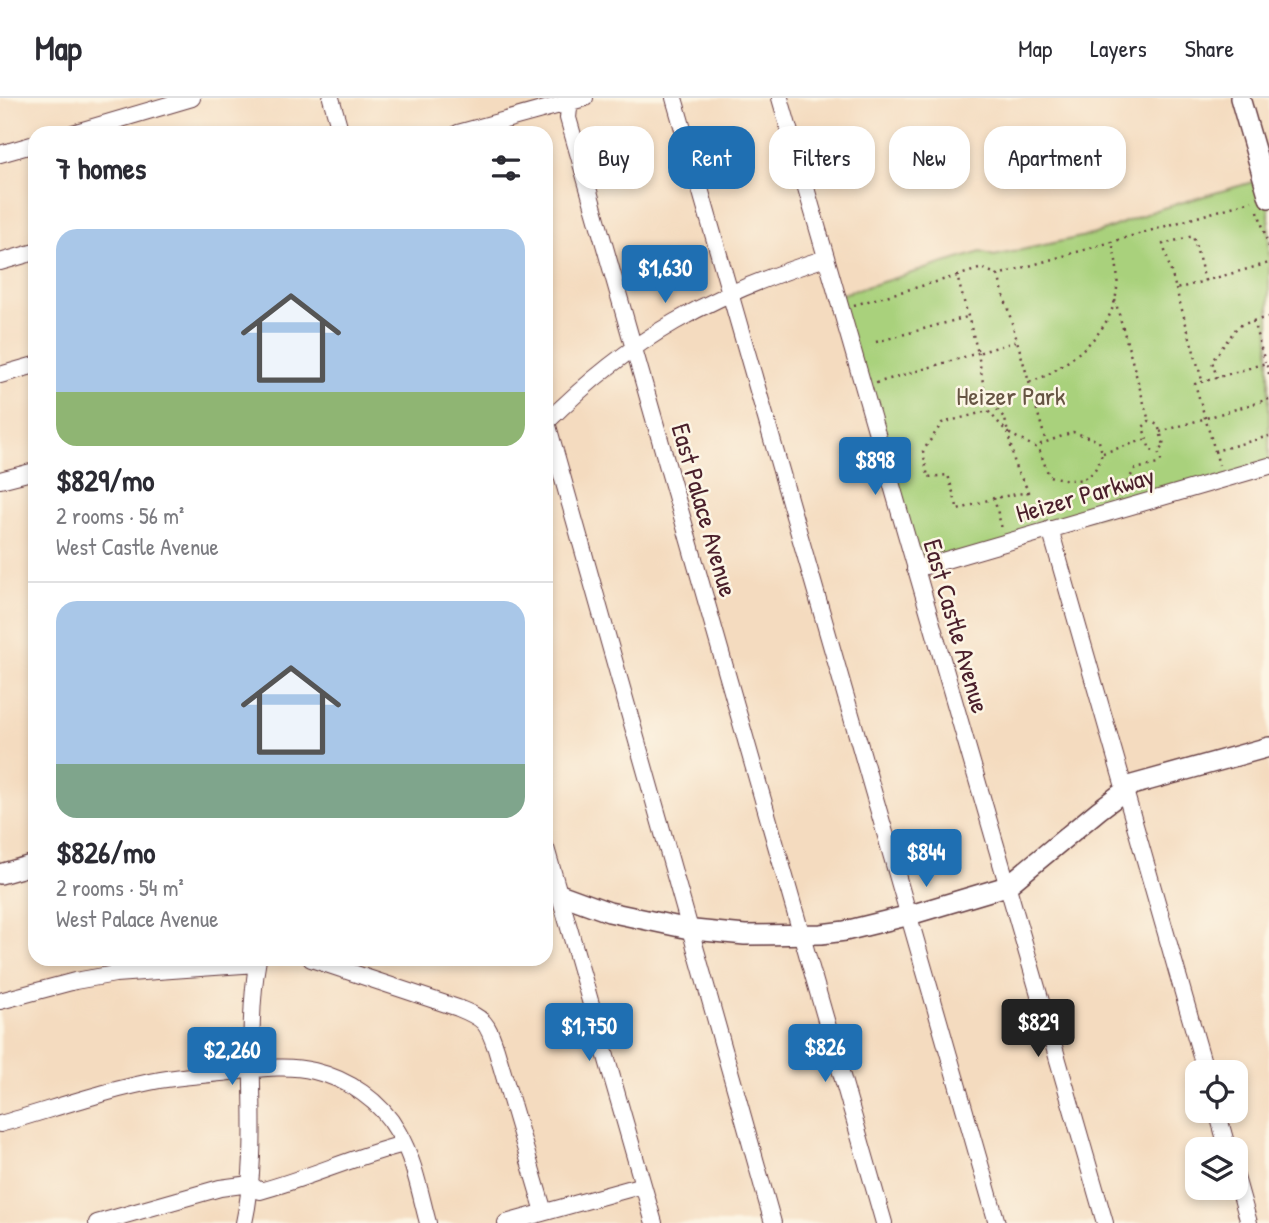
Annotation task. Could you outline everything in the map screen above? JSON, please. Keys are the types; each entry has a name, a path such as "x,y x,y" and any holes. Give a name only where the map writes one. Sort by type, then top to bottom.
{"main road":[{"path":"1240,98 1269,198"},
{"path":"553,892 609,912 689,929 745,935 845,931 1007,886 1132,785 1269,747"},
{"path":"0,874 28,866"}],"street":[{"path":"97,126 192,98"},
{"path":"331,98 339,126"},
{"path":"674,98 997,1223"},
{"name":"East Castle Avenue","path":"780,98 1105,1223"},
{"path":"484,126 574,100"},
{"name":"East Palace Avenue","path":"574,100 568,118 884,1223"},
{"path":"0,154 28,146"},
{"path":"0,262 28,254"},
{"path":"553,415 633,348 692,311 767,276 826,258"},
{"path":"0,375 28,367"},
{"path":"553,446 773,1223"},
{"name":"Heizer Parkway","path":"915,569 1269,466"},
{"path":"0,480 27,473"},
{"path":"1050,529 1202,1060"},
{"path":"553,892 654,1223"},
{"path":"0,1001 75,981 115,974 203,966"},
{"path":"244,1223 250,1184 252,991 257,966"},
{"path":"332,966 482,1018 488,1026 496,1049 538,1217"},
{"path":"0,1124 160,1080 250,1069 292,1067 333,1077 371,1099 398,1131 404,1144 428,1223"},
{"path":"97,1223 220,1188 250,1184 260,1191 294,1182 358,1156 404,1144"},
{"path":"506,1223 538,1217 643,1185"},
{"path":"1242,1200 1249,1223"}],"path":[{"path":"840,309 982,268 998,275 1255,200 1269,248"},
{"path":"1202,382 1163,244 1193,236 1205,281"},
{"path":"1029,382 1045,377 1088,346 1107,323 1118,294 1118,266 1111,242"},
{"path":"1175,289 1269,263"},
{"path":"998,275 1046,442"},
{"path":"957,276 978,353 985,395 1005,419 1016,469 1029,492"},
{"path":"1115,300 1149,421"},
{"path":"876,342 968,316"},
{"path":"1217,377 1212,361 1238,326 1269,317"},
{"path":"1253,321 1269,374"},
{"path":"863,386 1017,341"},
{"path":"1219,467 1195,384 1266,363"},
{"path":"1160,432 1269,399"},
{"path":"1029,492 994,498 958,510 948,475 928,477 923,451 942,423 988,411 1008,433 1039,449 1049,476 1066,480 1086,478 1094,473 1102,453 1099,442 1080,433 1066,433 1041,444 1039,449"},
{"path":"1149,421 1158,425 1164,445 1158,452"},
{"path":"1149,421 1143,427 1150,450 1158,452"},
{"path":"1215,451 1269,436"},
{"path":"1102,453 1147,439"},
{"path":"1119,496 1135,470 1158,464 1161,460 1158,452"},
{"path":"1022,479 1029,492"},
{"path":"994,498 1006,542"}],"green space":[{"name":"Heizer Park","path":"1263,179 1269,198 1269,466 915,569 836,296 981,252 994,256 1095,234 1156,210"}]}
